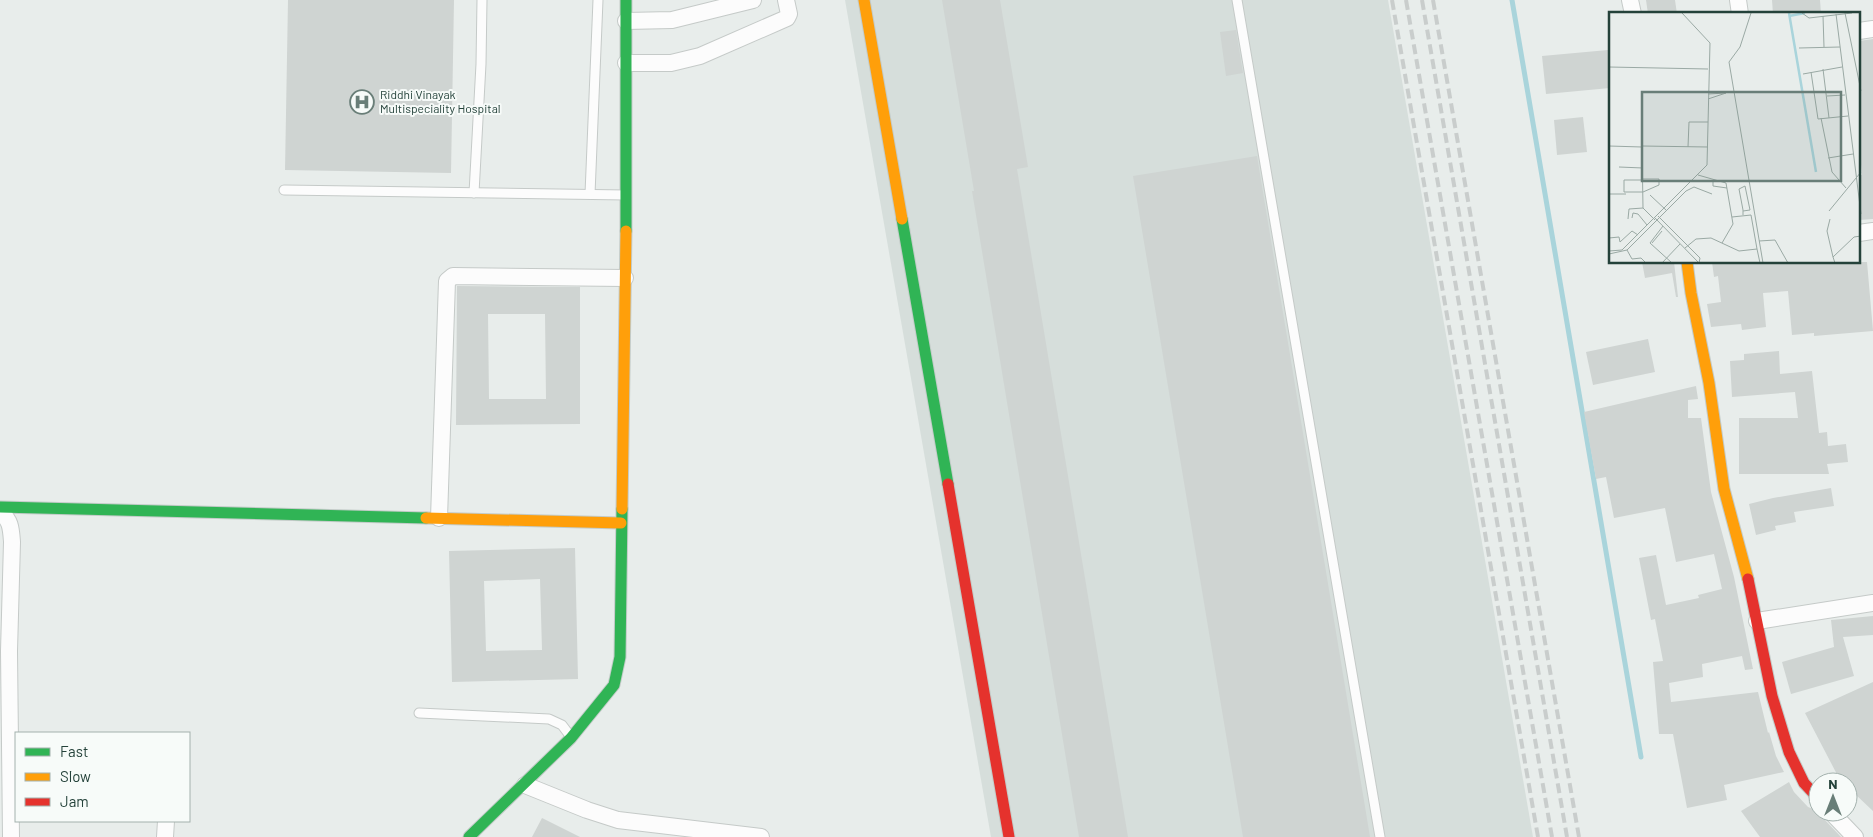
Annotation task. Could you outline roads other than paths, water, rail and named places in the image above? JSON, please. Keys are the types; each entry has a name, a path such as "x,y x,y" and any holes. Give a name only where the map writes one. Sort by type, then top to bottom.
{"street":[{"path":"470,837 571,738 614,685 620,657 626,195 626,0"},
{"path":"626,21 672,20 753,0"},
{"path":"626,63 671,63 700,56 787,18 789,14 786,0"},
{"path":"864,0 1009,837"},
{"path":"1860,31 1873,30"},
{"path":"1860,233 1873,231"},
{"path":"1687,264 1691,293 1710,384 1724,489 1747,574 1772,696 1790,752 1804,783 1808,787"},
{"path":"439,518 447,281 453,276 624,278"},
{"path":"0,507 621,523"},
{"path":"0,512 7,517 12,542 5,713 10,827"},
{"path":"1757,621 1873,603"},
{"path":"525,784 587,810 618,820 672,832 762,837"},
{"path":"165,837 166,822"},
{"path":"1841,822 1855,837"}],"lane":[{"path":"474,192 481,64 482,0"},
{"path":"590,194 598,0"},
{"path":"1237,0 1380,837"},
{"path":"284,190 626,195"},
{"path":"419,713 549,719 562,724 571,738"}],"waterway":[{"path":"1512,0 1641,757"}],"railway":[{"path":"1392,0 1538,837"},
{"path":"1406,0 1552,837"},
{"path":"1422,0 1567,837"},
{"path":"1433,0 1579,837"}],"place":[{"name":"Riddhi Vinayak Multispeciality Hospital","path":"362,102"}]}
